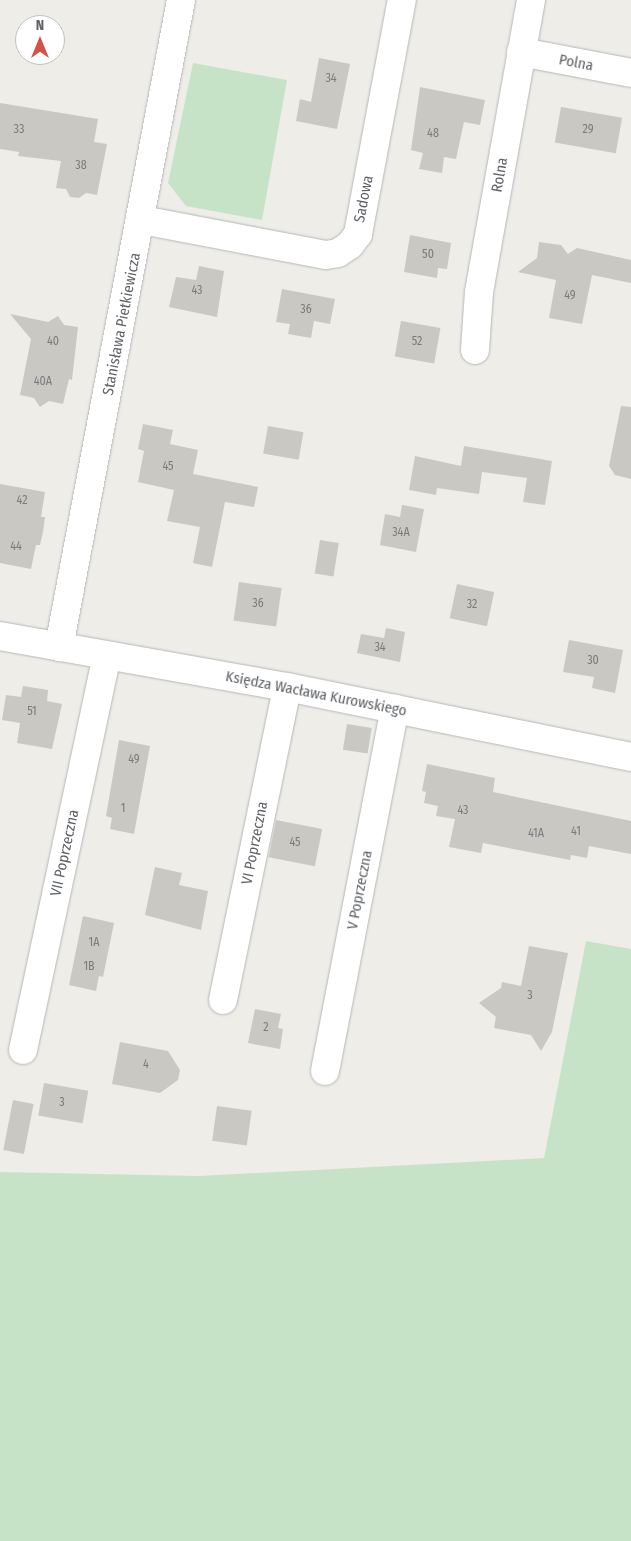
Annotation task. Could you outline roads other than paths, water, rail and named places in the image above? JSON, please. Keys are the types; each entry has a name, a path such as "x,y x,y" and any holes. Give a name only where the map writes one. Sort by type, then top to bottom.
{"street":[{"name":"Stanisława Pietkiewicza","path":"59,647 142,220 181,0"},
{"name":"Sadowa","path":"142,220 326,254 338,253 350,246 358,234 402,0"},
{"name":"Rolna","path":"475,350 479,292 532,0"},
{"name":"Polna","path":"522,52 631,73"},
{"name":"Księdza Wacława Kurowskiego","path":"0,636 287,687 631,757"},
{"name":"VII Poprzeczna","path":"23,1050 107,656"},
{"name":"VI Poprzeczna","path":"223,1000 287,687"},
{"name":"V Poprzeczna","path":"325,1071 395,709"}]}
